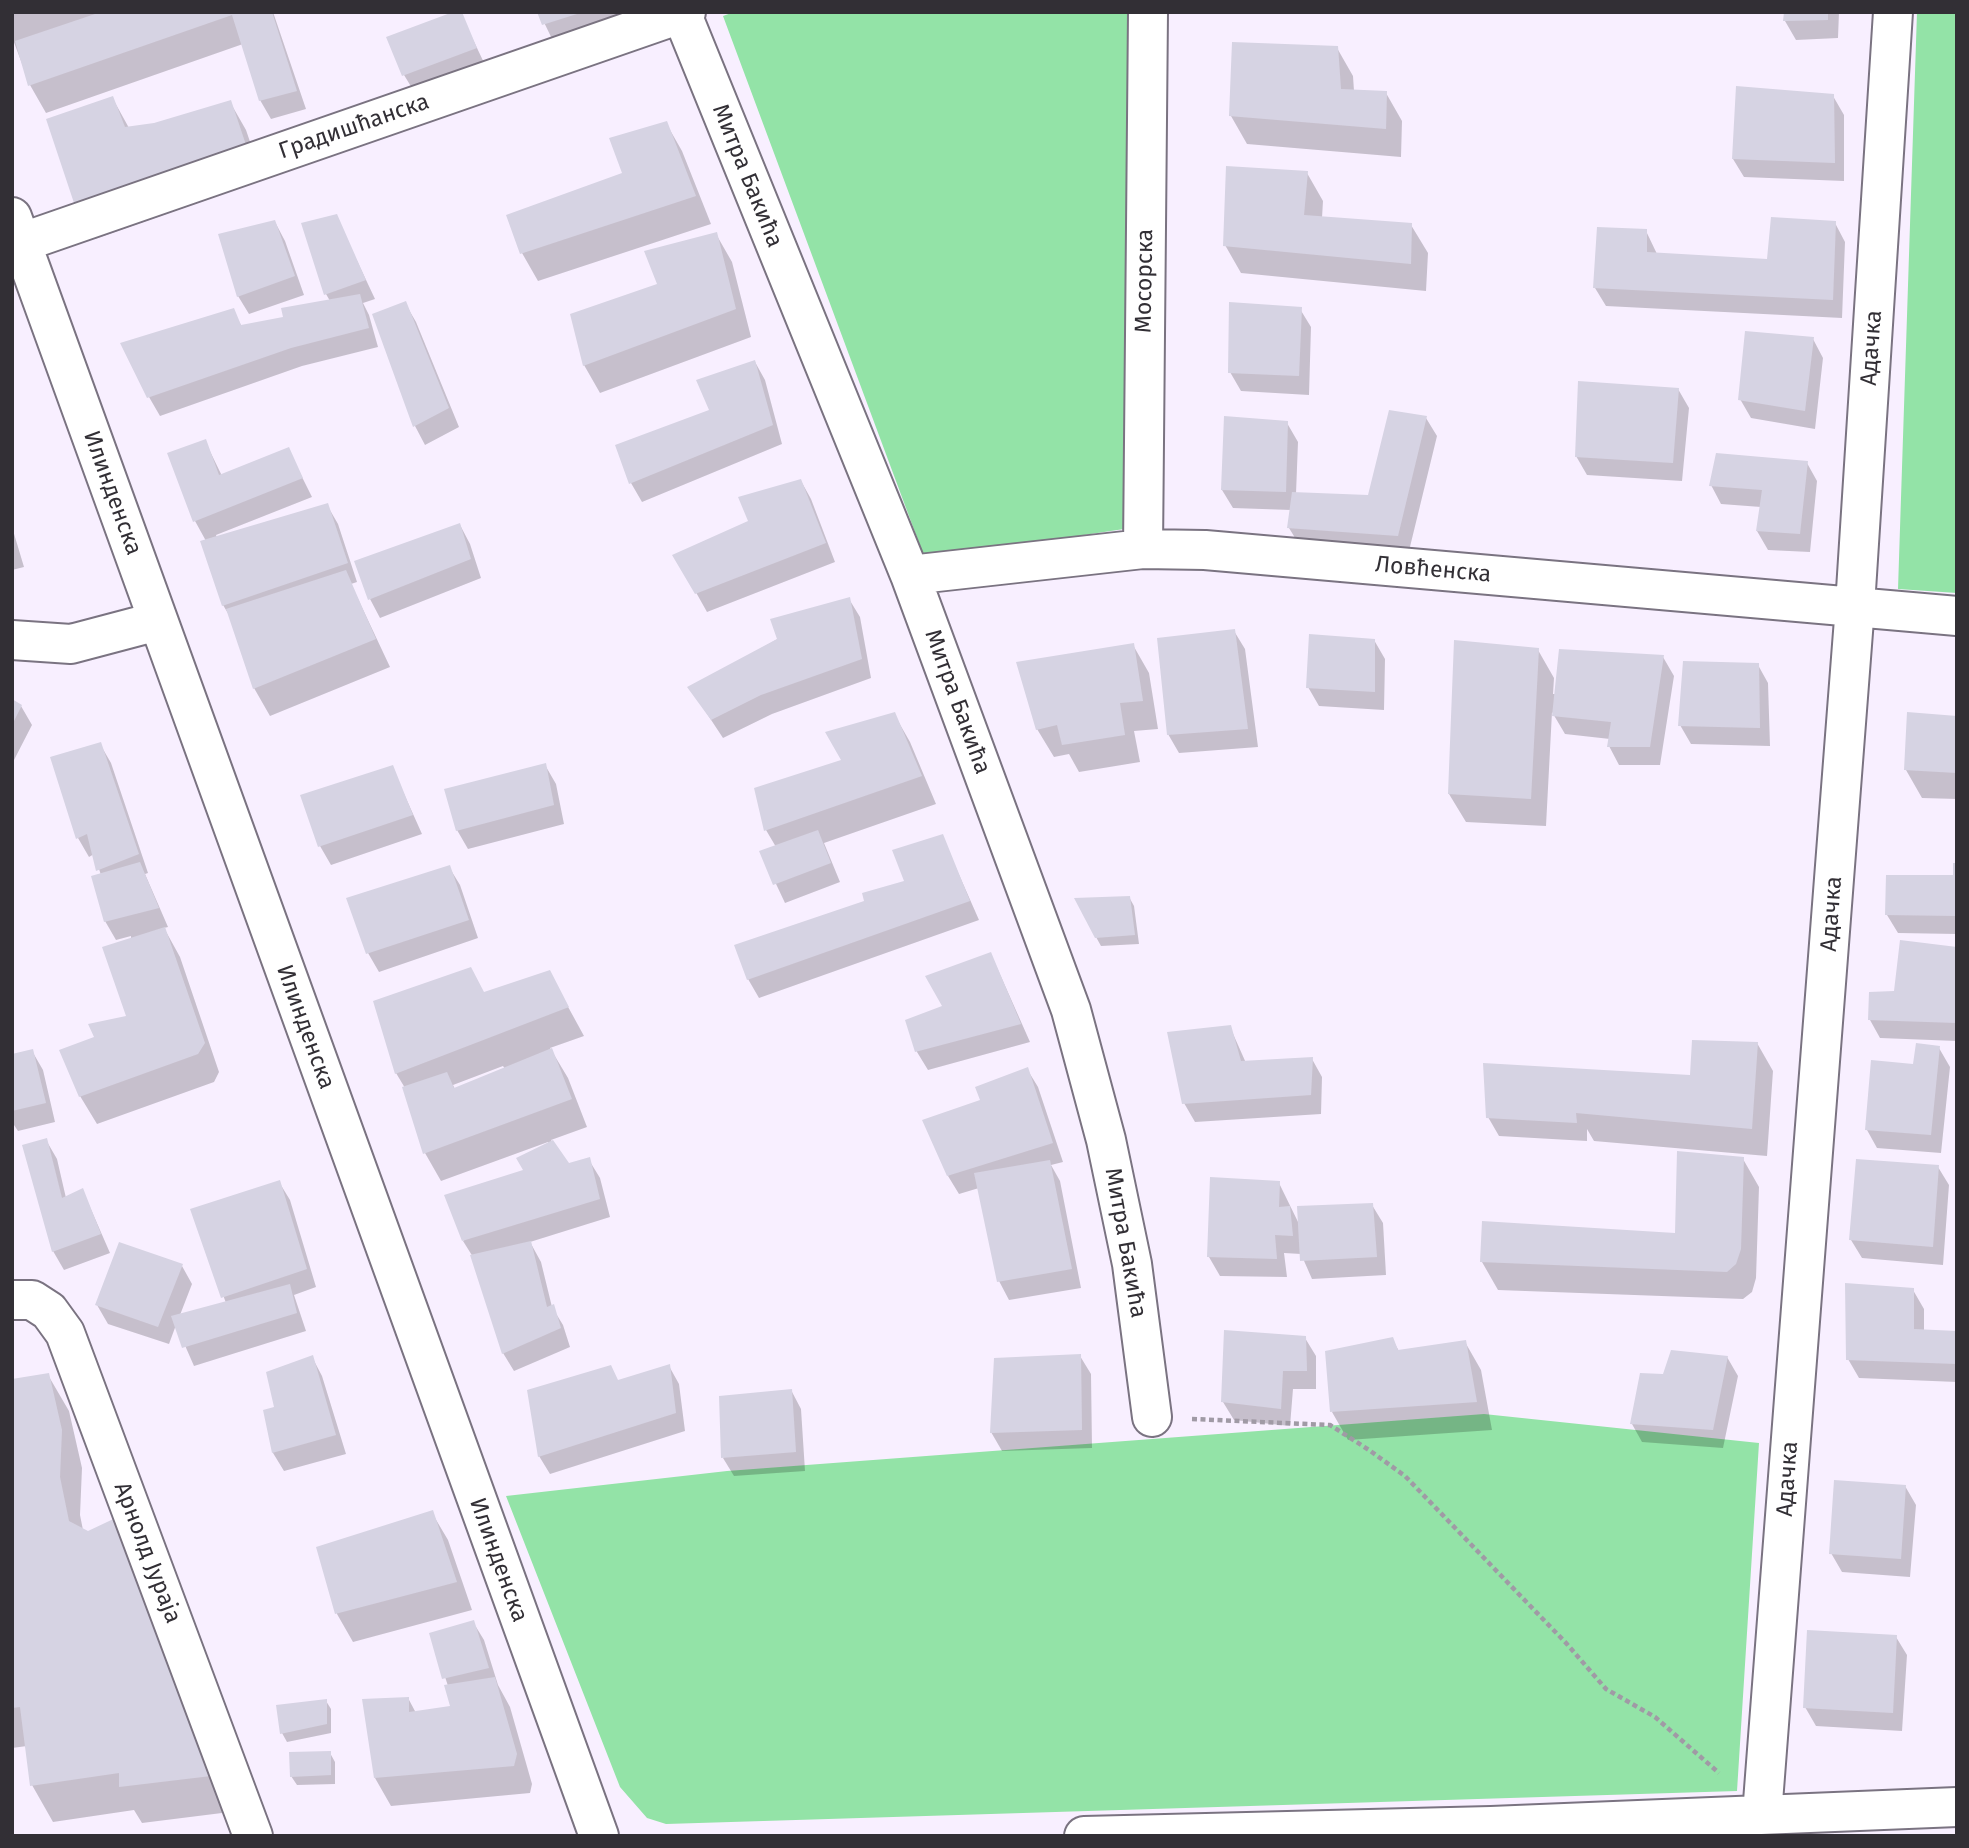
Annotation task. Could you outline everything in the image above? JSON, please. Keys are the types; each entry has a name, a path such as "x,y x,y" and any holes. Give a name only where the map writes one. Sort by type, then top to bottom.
{"street":[{"name":"Мосорска","path":"1143,549 1148,12"},
{"name":"Адачка","path":"1762,1815 1855,606 1893,12"},
{"name":"Градишћанска","path":"18,229 683,13"},
{"name":"Митра Бакића","path":"683,13 910,575 1070,1010 1106,1140 1132,1265 1152,1417"},
{"name":"Илинденска","path":"18,229 599,1836"},
{"name":"Ловћенска","path":"910,575 1143,549 1219,552 1957,616"},
{"path":"12,640 71,644 158,621"},
{"name":"Арнолд Јураја","path":"12,1300 32,1300 49,1311 65,1333 253,1836"},
{"path":"1084,1836 1491,1826 1957,1807"}],"path":[{"path":"1152,1417 1330,1425 1369,1450 1405,1476 1566,1643 1606,1689 1655,1717 1762,1815"}],"green space":[{"path":"734,12 1129,12 1124,529 925,559 723,16"},
{"path":"1917,12 1957,12 1957,593 1898,589"},
{"path":"1484,1414 1759,1443 1737,1791 666,1824 647,1818 620,1787 506,1496 727,1471"}],"building":[{"path":"101,12 272,12 297,91 259,101 232,15 28,86 15,41"},
{"path":"453,12 462,12 477,48 402,76 386,37"},
{"path":"537,12 580,12 580,13 542,25"},
{"path":"1784,12 1828,12 1828,20 1783,21"},
{"path":"1232,42 1338,46 1341,89 1387,91 1386,129 1229,116"},
{"path":"1736,86 1834,94 1835,163 1732,159"},
{"path":"113,96 125,127 154,123 231,100 248,151 77,212 46,119"},
{"path":"667,121 696,196 520,254 506,215 622,173 609,138"},
{"path":"1226,166 1308,171 1304,215 1412,223 1411,264 1223,246"},
{"path":"337,214 366,280 324,295 301,223"},
{"path":"1771,217 1836,221 1833,300 1593,288 1597,227 1647,229 1647,252 1767,259"},
{"path":"275,220 295,276 237,297 218,234"},
{"path":"717,232 736,309 583,366 570,314 657,284 644,251"},
{"path":"360,294 369,328 291,348 147,398 120,343 234,308 241,325 283,317 281,308"},
{"path":"406,301 449,408 413,427 372,314"},
{"path":"1229,302 1302,307 1299,376 1228,373"},
{"path":"1745,331 1814,337 1805,411 1738,400"},
{"path":"755,360 773,425 629,484 615,445 709,410 696,380"},
{"path":"1578,381 1679,388 1673,463 1575,457"},
{"path":"1389,410 1427,416 1398,536 1287,528 1292,492 1368,495"},
{"path":"1224,416 1288,421 1286,492 1221,490"},
{"path":"206,439 219,475 289,447 303,478 193,522 167,453"},
{"path":"1716,453 1808,461 1800,534 1756,531 1762,490 1709,486"},
{"path":"801,479 826,543 695,594 672,555 748,521 738,497"},
{"path":"328,503 348,563 222,606 200,541"},
{"path":"460,523 471,559 368,600 354,561"},
{"path":"346,570 376,639 253,689 226,609"},
{"path":"850,597 862,659 761,695 711,720 687,687 777,639 770,619"},
{"path":"1235,629 1248,729 1167,735 1157,638"},
{"path":"1309,634 1375,639 1375,692 1306,688"},
{"path":"1454,640 1539,648 1531,799 1448,794"},
{"path":"1134,643 1143,701 1120,703 1125,735 1062,745 1057,725 1036,730 1016,662"},
{"path":"1559,649 1664,655 1650,747 1607,747 1611,722 1552,716"},
{"path":"1683,661 1759,663 1760,728 1678,726"},
{"path":"12,699 22,705 12,725"},
{"path":"895,712 922,776 764,831 754,788 841,760 825,732"},
{"path":"1907,712 1957,716 1957,773 1904,770"},
{"path":"101,742 139,854 96,871 87,834 76,839 50,757"},
{"path":"546,763 554,805 456,831 444,789"},
{"path":"393,765 413,815 318,847 300,795"},
{"path":"818,830 831,863 773,885 759,851"},
{"path":"943,834 970,901 747,980 734,945 864,901 862,893 904,881 892,850"},
{"path":"140,862 159,908 104,922 91,876"},
{"path":"1953,863 1957,863 1957,916 1885,915 1886,875 1953,875"},
{"path":"450,865 469,920 366,954 346,898"},
{"path":"1130,896 1135,935 1095,938 1074,898"},
{"path":"165,927 205,1043 198,1054 79,1097 59,1050 94,1037 88,1024 126,1016 102,947"},
{"path":"1900,940 1957,947 1957,1023 1868,1020 1869,992 1894,991"},
{"path":"991,952 1021,1024 915,1052 905,1020 942,1006 925,976"},
{"path":"471,967 484,992 550,970 569,1007 395,1074 373,1001"},
{"path":"1231,1025 1241,1061 1313,1057 1311,1095 1182,1104 1167,1032"},
{"path":"1692,1040 1758,1042 1752,1129 1576,1113 1577,1123 1486,1118 1483,1063 1690,1075"},
{"path":"1916,1043 1940,1046 1931,1135 1865,1130 1871,1060 1913,1064"},
{"path":"552,1048 572,1099 423,1154 402,1087 447,1072 454,1088"},
{"path":"33,1049 46,1103 12,1111 12,1054"},
{"path":"1028,1067 1053,1143 947,1176 922,1120 980,1100 975,1087"},
{"path":"47,1138 62,1198 83,1188 101,1234 52,1252 22,1145"},
{"path":"553,1140 569,1163 590,1157 600,1199 462,1241 444,1195 523,1170 516,1158"},
{"path":"1677,1151 1744,1157 1741,1249 1736,1264 1727,1272 1480,1262 1482,1221 1675,1233"},
{"path":"1856,1159 1939,1165 1933,1247 1849,1240"},
{"path":"1050,1160 1072,1269 997,1282 974,1173"},
{"path":"1210,1177 1280,1181 1279,1207 1290,1206 1293,1236 1275,1235 1277,1259 1207,1257"},
{"path":"280,1180 307,1269 221,1298 190,1209"},
{"path":"1373,1203 1377,1257 1300,1261 1297,1206"},
{"path":"531,1241 547,1307 554,1304 561,1328 502,1354 470,1255"},
{"path":"119,1242 183,1264 158,1327 95,1305"},
{"path":"1845,1283 1914,1288 1914,1329 1957,1331 1957,1364 1846,1360"},
{"path":"290,1284 297,1313 182,1348 171,1316"},
{"path":"1224,1330 1306,1336 1307,1371 1283,1371 1281,1409 1221,1402"},
{"path":"1393,1337 1398,1350 1466,1340 1477,1402 1330,1412 1325,1351"},
{"path":"1671,1350 1728,1356 1713,1430 1630,1424 1640,1373 1663,1374"},
{"path":"1081,1354 1082,1430 990,1433 994,1358"},
{"path":"313,1355 336,1435 272,1453 263,1410 274,1407 266,1372"},
{"path":"670,1364 676,1413 538,1457 527,1390 611,1365 618,1380"},
{"path":"49,1373 62,1430 60,1477 69,1521 88,1531 124,1514 211,1776 119,1787 119,1773 30,1786 20,1707 12,1708 12,1379"},
{"path":"792,1389 796,1452 721,1458 719,1396"},
{"path":"1834,1480 1906,1485 1901,1559 1829,1554"},
{"path":"433,1510 457,1582 335,1614 316,1547"},
{"path":"474,1620 489,1668 442,1679 429,1633"},
{"path":"1807,1630 1897,1635 1893,1713 1803,1708"},
{"path":"495,1677 517,1754 514,1766 374,1778 362,1699 409,1697 409,1712 450,1706 444,1685"},
{"path":"327,1699 327,1724 280,1734 276,1705"},
{"path":"331,1751 331,1775 290,1777 289,1752"}]}
